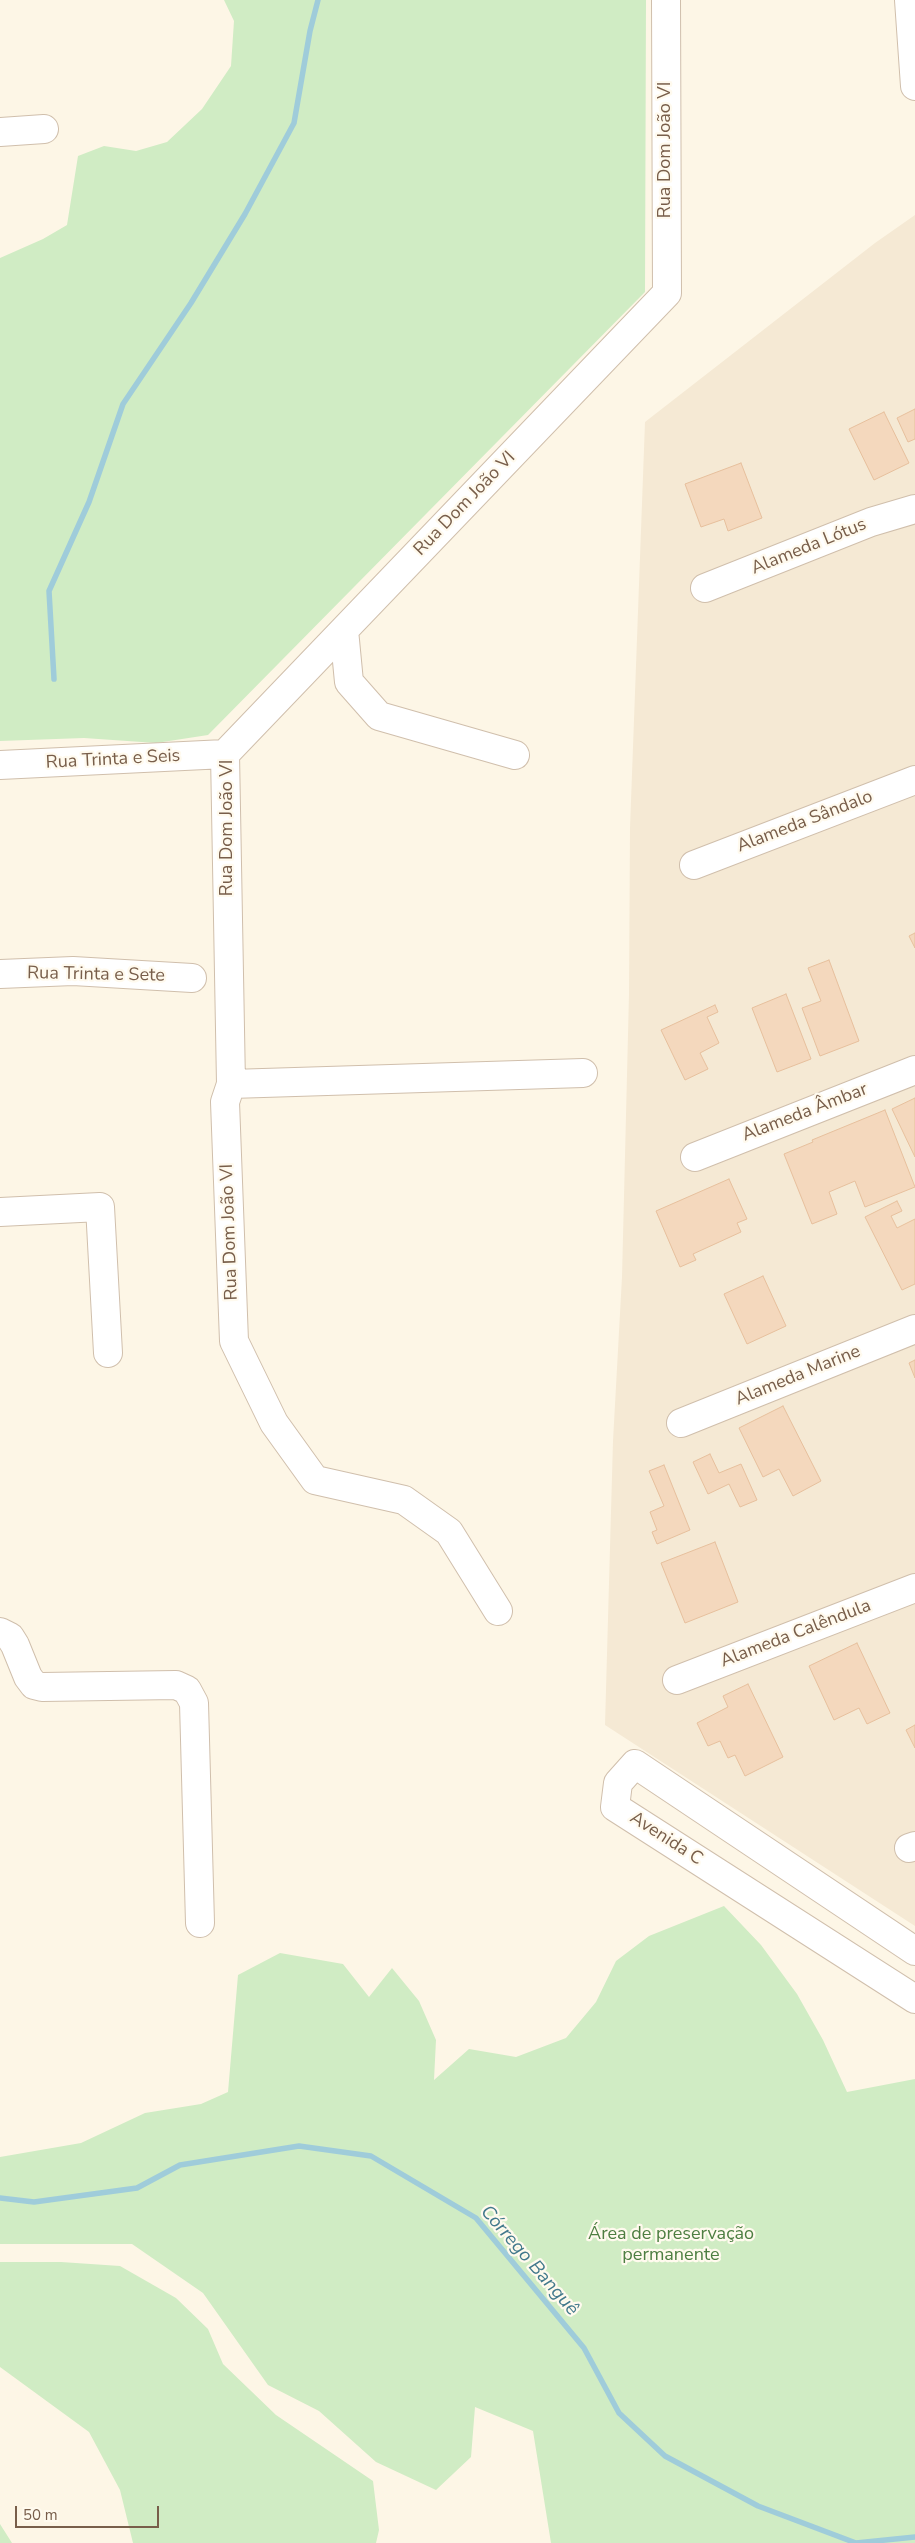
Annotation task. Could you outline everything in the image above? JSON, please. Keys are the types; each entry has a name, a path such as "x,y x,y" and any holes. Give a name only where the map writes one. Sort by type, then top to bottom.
{"street":[{"name":"Rua Dom João VI","path":"498,1611 449,1532 404,1500 315,1480 274,1423 234,1341 228,1093 225,754 667,293 666,0"},
{"path":"909,0 915,86"},
{"path":"0,132 44,129"},
{"name":"Alameda Lótus","path":"705,588 871,522 915,509"},
{"path":"344,630 349,682 380,716 515,755"},
{"name":"Rua Trinta e Seis","path":"0,765 225,754"},
{"name":"Alameda Sândalo","path":"694,865 915,780"},
{"name":"Rua Trinta e Sete","path":"0,974 73,971 192,978"},
{"name":"Alameda Âmbar","path":"695,1157 915,1070"},
{"path":"228,1093 583,1073"},
{"path":"0,1212 100,1207 108,1353"},
{"name":"Alameda Marine","path":"681,1423 915,1329"},
{"name":"Alameda Calêndula","path":"677,1680 915,1588"},
{"path":"0,1632 10,1637 16,1645 28,1677 34,1685 42,1687 176,1685 187,1690 194,1702 200,1923"},
{"name":"Avenida C","path":"915,1952 635,1764 618,1783 615,1807 915,1999"}],"shaded area":[{"path":"915,215 915,1926 605,1725 613,1441 622,1277 629,994 630,828 645,422 875,243"}],"green space":[{"path":"224,0 646,0 645,292 208,735 156,743 84,738 0,741 0,258 43,239 67,225 78,156 104,146 136,151 167,142 202,109 231,66 234,21"},
{"name":"Área de preservação permanente","path":"724,1906 761,1945 797,1994 823,2040 847,2092 915,2079 915,2543 551,2543 533,2431 475,2407 471,2457 436,2490 376,2462 319,2411 268,2385 203,2293 132,2244 0,2244 0,2157 81,2143 145,2113 201,2104 228,2092 238,1975 280,1953 343,1964 369,1997 392,1968 419,2001 436,2040 434,2080 469,2049 516,2057 566,2038 596,2002 616,1961 649,1936"},
{"path":"0,2262 61,2262 120,2266 176,2298 208,2329 223,2364 276,2415 373,2481 379,2530 376,2543 133,2543 120,2490 89,2432 0,2367"},
{"path":"0,2524 12,2543 0,2543"}],"building":[{"path":"915,409 915,439 908,442 897,418"},
{"path":"884,412 909,463 874,480 849,429"},
{"path":"741,463 762,518 728,531 724,519 701,527 685,484"},
{"path":"915,933 915,948 909,936"},
{"path":"829,960 859,1041 820,1056 802,1008 821,1001 808,968"},
{"path":"786,994 811,1059 777,1072 752,1008"},
{"path":"715,1005 718,1012 707,1017 719,1043 700,1053 708,1069 685,1080 661,1030"},
{"path":"915,1098 915,1157 892,1109"},
{"path":"885,1110 915,1187 865,1207 855,1181 829,1192 837,1214 812,1224 784,1154 813,1142 812,1140"},
{"path":"729,1179 747,1219 737,1223 741,1232 693,1254 696,1260 680,1267 656,1211"},
{"path":"897,1201 902,1211 891,1216 897,1228 915,1219 915,1284 902,1290 865,1217"},
{"path":"763,1276 786,1326 747,1344 724,1294"},
{"path":"915,1360 915,1378 909,1363"},
{"path":"783,1406 821,1481 793,1496 779,1469 763,1477 739,1428"},
{"path":"710,1454 719,1473 741,1464 757,1500 740,1507 729,1484 708,1494 693,1462"},
{"path":"664,1465 690,1530 657,1544 652,1532 657,1530 650,1512 664,1506 649,1471"},
{"path":"715,1542 738,1602 685,1623 661,1563"},
{"path":"857,1643 890,1713 867,1724 859,1708 834,1720 809,1666"},
{"path":"748,1684 783,1757 745,1776 735,1755 728,1758 720,1741 708,1746 697,1723 728,1707 723,1696"},
{"path":"915,1725 915,1748 906,1730"}],"waterway":[{"path":"54,679 49,591 89,502 123,404 191,303 245,214 294,123 310,31 318,0"},
{"name":"Córrego Banguê","path":"0,2198 34,2202 137,2188 180,2165 299,2146 371,2156 476,2218 584,2348 619,2413 665,2456 758,2506 856,2543 915,2537"}]}
